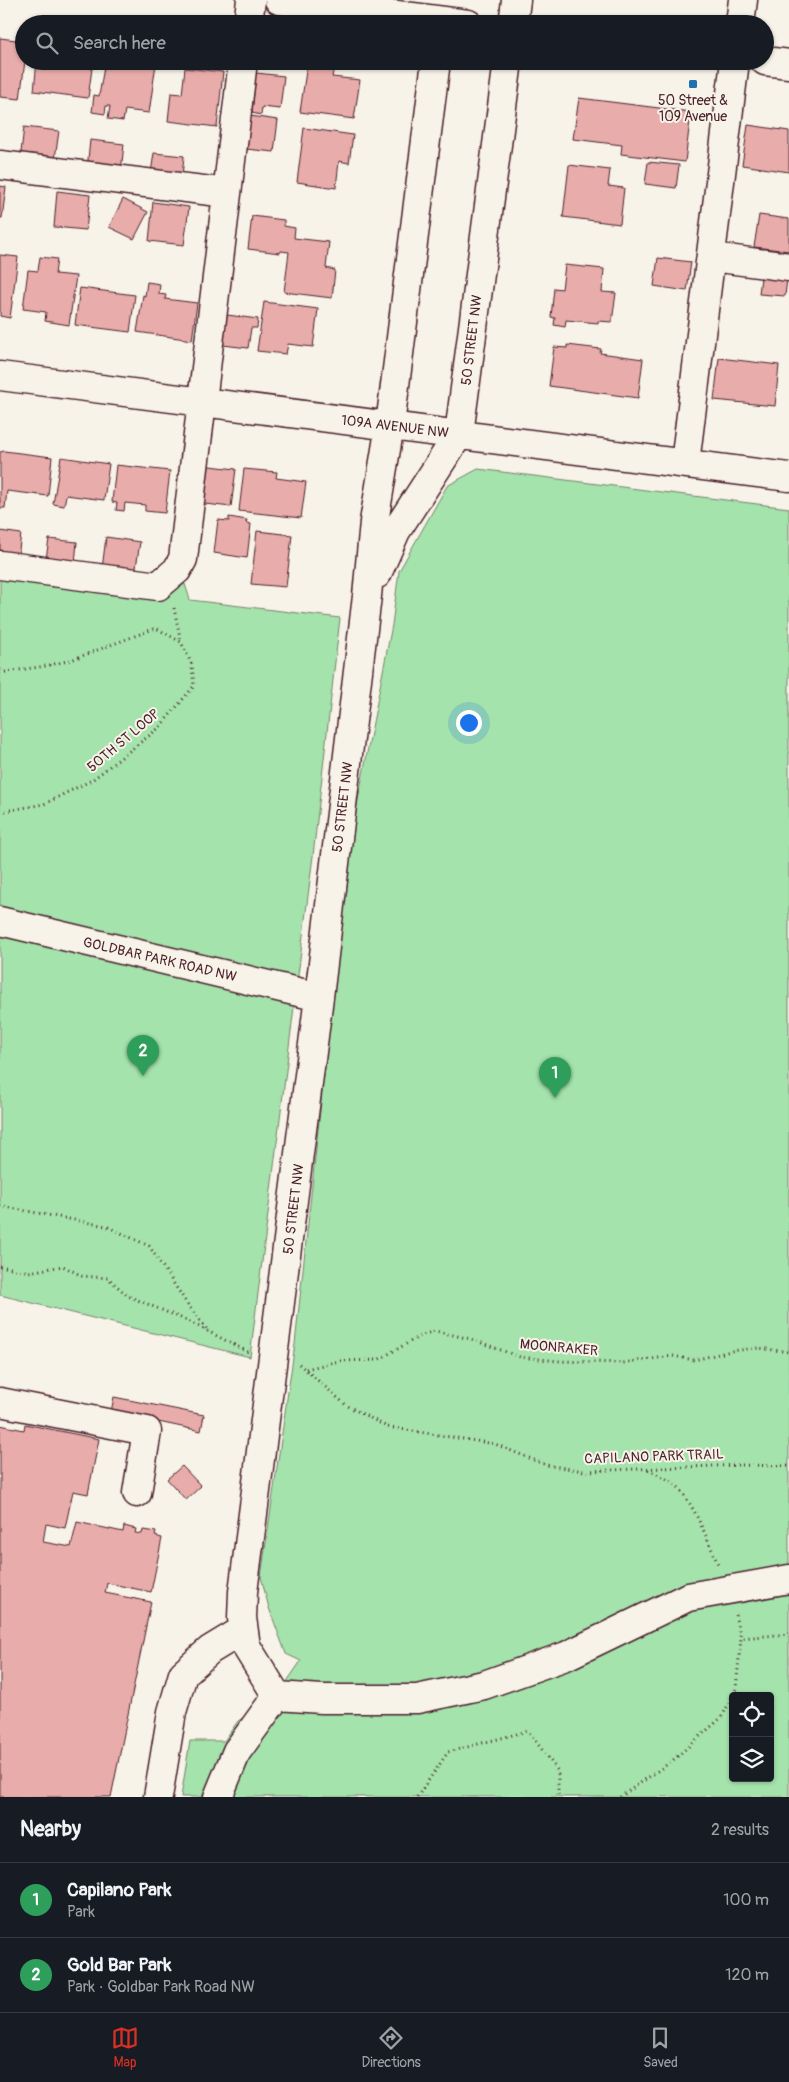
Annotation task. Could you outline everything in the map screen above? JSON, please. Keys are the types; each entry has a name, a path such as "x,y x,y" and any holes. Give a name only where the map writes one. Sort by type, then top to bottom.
{"street":[{"path":"249,15 251,0"},
{"path":"278,0 428,15"},
{"path":"514,15 516,0"},
{"path":"741,15 743,0"},
{"path":"774,62 789,64"},
{"path":"0,565 158,586 177,570 183,560 243,70"},
{"name":"50 STREET NW","path":"277,1696 246,1646 243,1630 243,1592 319,996 367,596 374,522 390,425 435,70"},
{"name":"50 STREET NW","path":"367,596 396,531 459,434 507,70"},
{"path":"685,464 734,70"},
{"path":"0,165 227,194"},
{"path":"712,257 789,266"},
{"name":"109A AVENUE NW","path":"0,376 789,477"},
{"name":"GOLDBAR PARK ROAD NW","path":"0,921 319,996"},
{"path":"0,1402 147,1431 137,1493"},
{"path":"218,1797 237,1751 277,1696 322,1699 417,1699 484,1685 566,1656 688,1597 789,1579"},
{"path":"158,1797 172,1712 183,1674 210,1650 243,1630"}],"path":[{"name":"50TH ST LOOP","path":"0,673 71,660 156,628 182,642 192,665 194,686 159,728 92,780 44,804 0,812"},
{"path":"0,1206 106,1226 149,1246 188,1305 211,1334"},
{"path":"0,1266 29,1272 63,1266 82,1276 108,1278 128,1296 188,1321 250,1353"},
{"name":"MOONRAKER","path":"305,1369 339,1361 378,1360 422,1335 436,1331 471,1339 520,1357 558,1360 623,1363 673,1356 694,1360 731,1351 759,1348 789,1352"},
{"name":"CAPILANO PARK TRAIL","path":"305,1369 346,1406 387,1427 495,1444 546,1466 584,1471 740,1465 789,1466"},
{"path":"620,1797 672,1761 722,1717 736,1689 740,1638 730,1590 706,1536 687,1502 675,1485 647,1469"},
{"path":"740,1638 789,1634"},
{"path":"416,1797 448,1752 528,1731 558,1771 558,1797"}],"green space":[{"path":"478,469 789,508 789,1797 181,1797 190,1741 224,1741 238,1721 277,1696 301,1661 286,1654 269,1608 261,1577 295,1344 348,851 392,625 399,571 447,486"},
{"path":"0,577 162,597 185,584 190,600 340,618 313,856 250,1357 0,1295"}],"building":[{"path":"0,38 15,40 15,70 24,70 20,99 0,97"},
{"path":"36,70 92,70 88,98 34,91"},
{"path":"103,70 155,70 149,113 125,110 123,121 108,119 110,106 106,106 105,114 92,112 94,95 99,96"},
{"path":"185,70 223,72 217,127 168,121 171,93 182,94"},
{"path":"306,70 333,70 332,77 360,80 354,119 300,112"},
{"path":"256,73 284,76 280,109 262,107 261,115 252,113"},
{"path":"579,98 691,112 685,162 621,154 622,145 573,139"},
{"path":"250,116 278,120 274,152 246,149"},
{"path":"748,125 789,131 789,172 742,165"},
{"path":"24,127 59,131 54,165 20,161"},
{"path":"304,128 353,135 349,163 339,161 336,188 297,182"},
{"path":"90,140 124,144 121,172 87,169"},
{"path":"154,153 184,156 182,177 151,173"},
{"path":"648,162 679,165 676,188 645,184"},
{"path":"569,165 610,170 608,186 624,188 620,224 563,217"},
{"path":"0,186 6,187 2,218 0,218"},
{"path":"57,191 90,195 86,230 54,227"},
{"path":"123,199 148,212 134,239 109,227"},
{"path":"153,202 189,207 184,245 149,241"},
{"path":"759,215 789,219 789,251 754,247"},
{"path":"252,216 284,220 284,226 295,228 294,238 329,242 326,268 335,270 332,298 284,292 289,252 281,251 280,253 248,249"},
{"path":"0,255 18,257 10,318 0,316"},
{"path":"40,257 57,259 55,274 76,276 69,325 45,321 46,312 23,309 28,270 38,271"},
{"path":"658,258 691,262 687,291 654,286"},
{"path":"565,265 604,269 602,292 616,293 612,322 598,321 598,323 566,320 565,327 554,325 555,318 551,317 554,288 562,289"},
{"path":"761,277 787,279 785,296 759,294"},
{"path":"147,282 160,284 159,294 166,295 165,299 197,303 192,340 137,332"},
{"path":"80,288 135,295 130,332 75,325"},
{"path":"264,302 318,309 313,347 288,344 286,354 257,351"},
{"path":"227,315 258,319 257,328 251,328 248,348 223,345"},
{"path":"567,345 601,349 600,353 643,359 638,398 549,386 554,347 567,348"},
{"path":"719,358 779,365 775,406 714,400"},
{"path":"0,452 52,457 48,496 7,491 5,508 0,508"},
{"path":"61,457 109,464 104,500 66,495 64,506 53,504"},
{"path":"116,465 170,471 165,513 145,511 145,505 125,503 124,511 116,510 117,503 112,502"},
{"path":"201,465 236,469 231,507 197,503"},
{"path":"244,469 277,472 276,478 306,482 301,518 239,511"},
{"path":"229,517 247,520 246,523 251,524 247,558 214,553 218,520 229,521"},
{"path":"0,531 21,534 18,557 0,555"},
{"path":"257,531 292,535 286,587 251,584"},
{"path":"106,537 140,542 135,574 102,569"},
{"path":"49,539 77,542 75,563 46,559"},
{"path":"114,1397 204,1415 201,1431 111,1412"},
{"path":"25,1424 99,1439 88,1494 73,1491 65,1528 46,1524 43,1542 71,1547 77,1522 123,1532 124,1526 136,1529 135,1533 142,1534 143,1530 156,1532 155,1536 162,1538 151,1592 107,1583 105,1593 151,1602 111,1797 0,1797 0,1425 24,1430"},
{"path":"182,1466 201,1486 186,1500 167,1479"}],"place":[{"name":"50 Street & 109 Avenue","path":"693,84"},
{"name":"Gold Bar Park","path":"143,1076"},
{"name":"Capilano Park","path":"555,1098"}]}
